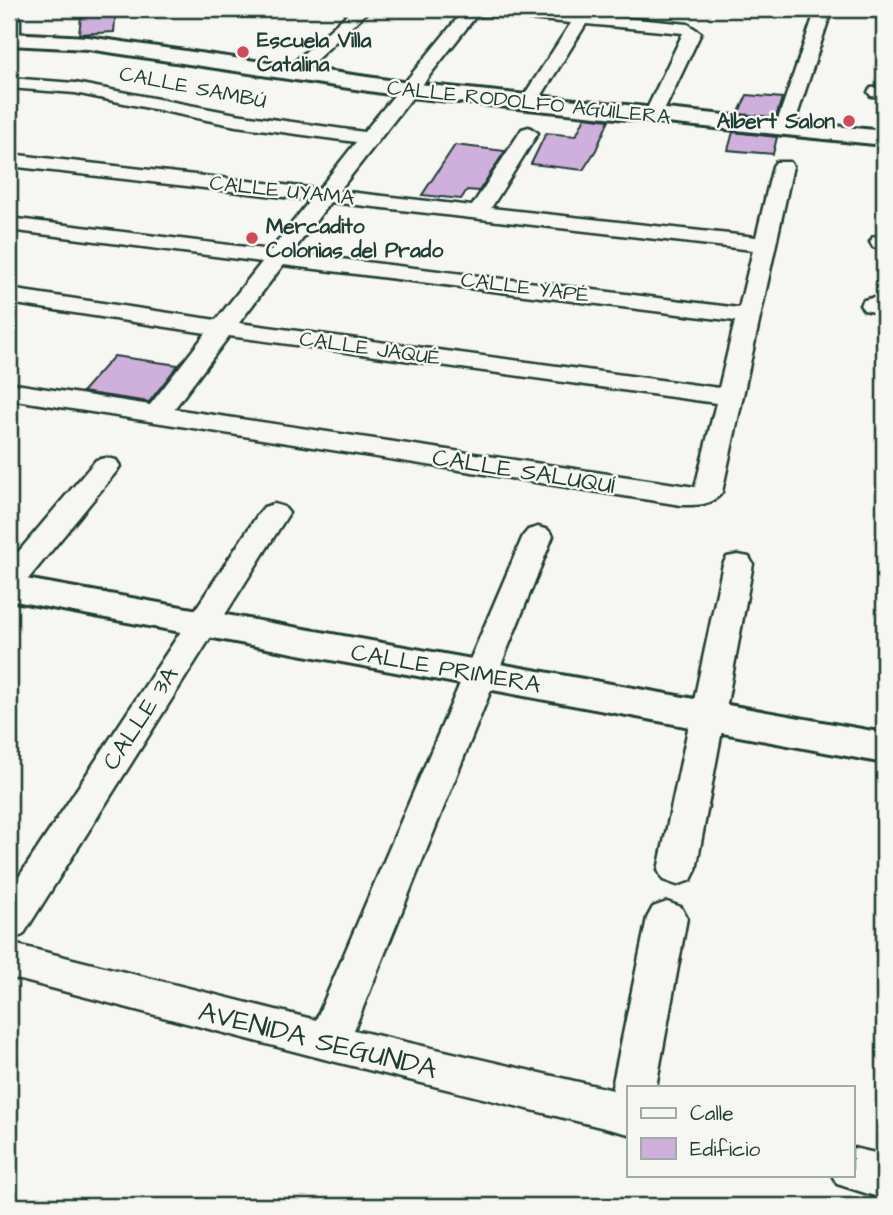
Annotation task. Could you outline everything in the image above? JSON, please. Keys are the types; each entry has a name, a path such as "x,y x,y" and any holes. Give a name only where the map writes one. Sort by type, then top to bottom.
{"street":[{"path":"291,74 362,9"},
{"path":"784,128 824,9"},
{"path":"157,413 369,138 471,12 488,10 688,29 697,26 705,16"},
{"path":"9,12 12,20 10,39"},
{"path":"528,103 582,18"},
{"path":"653,115 693,33 688,29"},
{"name":"CALLE RODOLFO AGUILERA","path":"10,39 89,43 410,90 884,138"},
{"name":"CALLE SAMBÚ","path":"9,83 75,88 236,120 369,138"},
{"path":"478,212 529,133"},
{"name":"CALLE UYAMA","path":"9,160 764,245"},
{"name":"CALLE SALUQUÍ","path":"9,391 668,494 699,496 708,492 783,166"},
{"name":"CALLE YAPÉ","path":"9,224 749,316"},
{"name":"CALLE JAQUÉ","path":"9,296 731,397"},
{"path":"9,582 106,466"},
{"name":"CALLE 3A","path":"9,924 274,513"},
{"path":"328,1042 538,536"},
{"path":"677,870 738,564"},
{"name":"CALLE PRIMERA","path":"9,588 884,748"},
{"path":"634,1086 667,918"},
{"name":"AVENIDA SEGUNDA","path":"9,960 328,1042 627,1115"},
{"path":"854,1169 884,1177"}],"building":[{"path":"82,9 116,9 114,32 79,34"},
{"path":"747,95 782,98 776,117 738,114"},
{"path":"585,117 609,120 596,150 583,170 531,164 546,133 576,136"},
{"path":"733,132 777,137 773,154 728,150"},
{"path":"455,145 505,151 479,191 467,190 461,199 422,195"},
{"path":"114,356 178,365 149,402 82,392"}],"place":[{"name":"Escuela Villa Catalina","path":"243,52"},
{"name":"Albert Salon","path":"849,121"},
{"name":"Mercadito Colonias del Prado","path":"252,238"}]}
